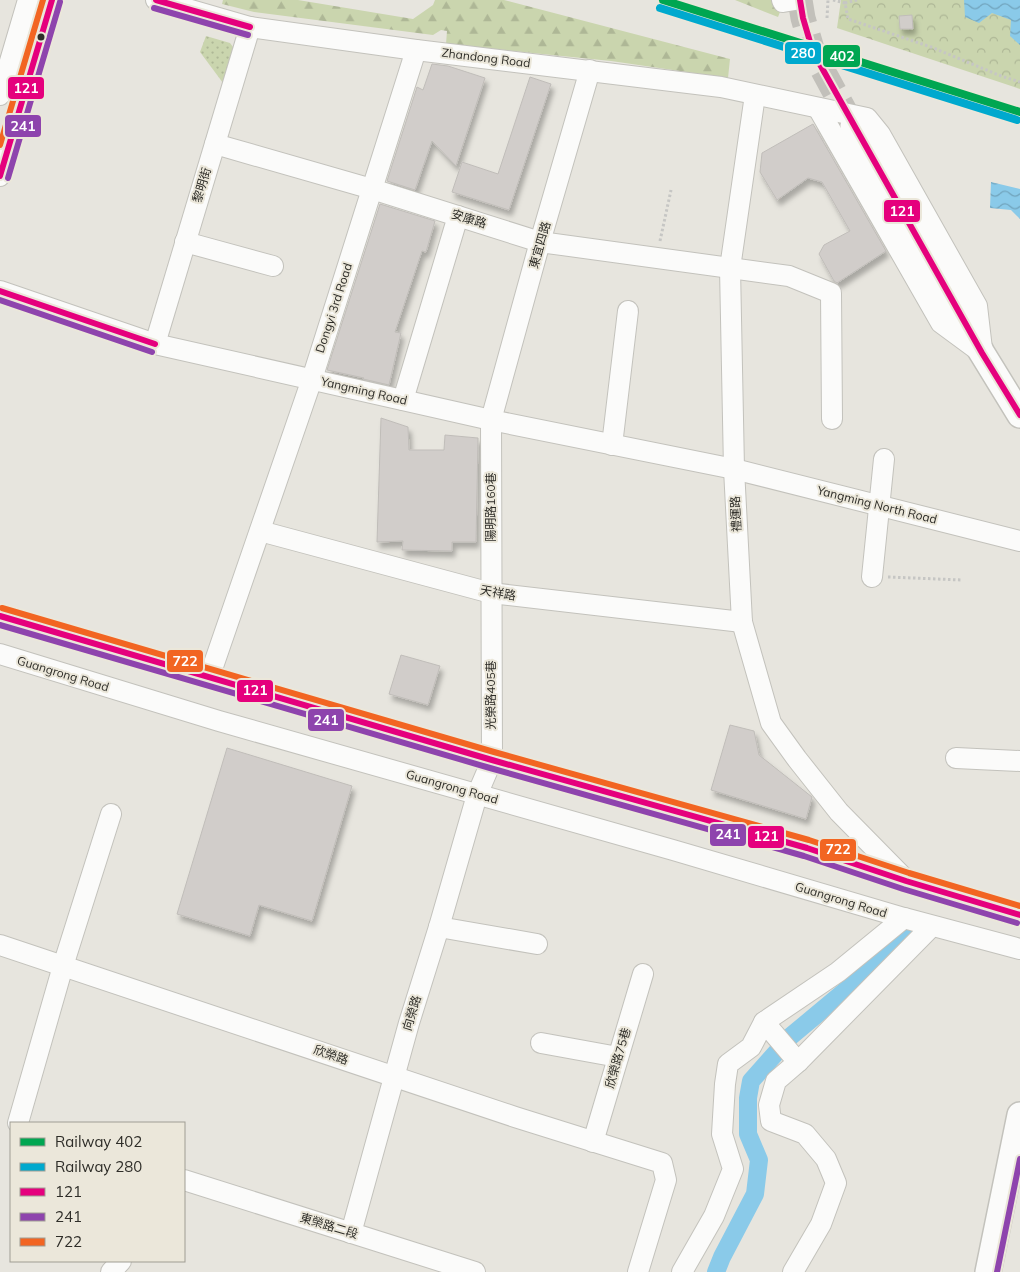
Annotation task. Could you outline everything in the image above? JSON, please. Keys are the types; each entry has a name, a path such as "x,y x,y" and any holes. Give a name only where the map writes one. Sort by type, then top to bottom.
{"main road":[{"path":"853,126 982,353 1020,415"},
{"path":"988,1272 1020,1116"}],"street":[{"path":"0,95 28,0"},
{"path":"0,176 52,0"},
{"name":"Zhandong Road","path":"156,0 250,27 416,50 721,87 867,118 880,134 977,306 982,353"},
{"name":"黎明街","path":"155,344 250,27"},
{"name":"Dongyi 3rd Road","path":"209,678 312,379 416,50"},
{"name":"東宜四路","path":"491,420 590,70"},
{"name":"禮運路","path":"755,95 730,268 734,469 742,622 771,723 839,812 906,880"},
{"path":"818,108 941,323 982,353"},
{"name":"安康路","path":"215,144 372,189 540,242 789,276 831,293 832,419"},
{"path":"403,400 458,216"},
{"path":"185,242 272,266"},
{"name":"Yangming Road","path":"0,291 155,344 491,420 734,469"},
{"path":"612,445 628,311"},
{"name":"陽明路160巷","path":"491,420 491,593"},
{"path":"872,577 884,459"},
{"name":"Yangming North Road","path":"734,469 1020,541"},
{"name":"天祥路","path":"260,531 491,593 742,622"},
{"name":"光榮路405巷","path":"477,795 492,760 491,593"},
{"path":"0,616 492,760 807,848 1020,915"},
{"name":"Guangrong Road","path":"0,654 219,721 932,926 1020,949"},
{"path":"956,758 1020,762"},
{"name":"向榮路","path":"351,1233 409,1023 477,795"},
{"path":"18,1122 63,966 112,814"},
{"path":"682,1272 714,1216 733,1169 722,1134 728,1064 752,1047 764,1022 838,972 904,918"},
{"path":"793,1272 821,1224 836,1183 826,1159 805,1134 771,1121 769,1105 776,1081 798,1062 932,926"},
{"path":"439,927 537,944"},
{"name":"欣榮路","path":"0,945 593,1142 662,1163 666,1180 638,1272"},
{"name":"欣榮路75巷","path":"593,1142 643,974"},
{"path":"764,1022 798,1062"},
{"path":"541,1043 618,1057"},
{"name":"東榮路二段","path":"185,1180 475,1272"},
{"path":"111,1272 120,1262"}],"path":[{"path":"827,18 828,0"},
{"path":"833,0 845,3 858,0"},
{"path":"845,3 848,19 931,47 1020,82"},
{"path":"656,258 671,190"},
{"path":"872,577 962,580"}],"green space":[{"path":"223,0 298,0 413,19 433,5 435,0 504,0 730,59 728,78 611,61 446,44 447,31 441,30 433,35 254,12 222,4"},
{"path":"735,0 772,0 780,12 778,17"},
{"path":"841,0 1020,0 1020,89 837,28"},
{"path":"206,36 230,43 233,47 223,83 200,52"}],"water":[{"path":"964,0 1020,0 1020,45 1010,36 1011,20 992,13 979,23 965,17"},
{"path":"991,182 1020,189 1020,219 1011,210 990,208"}],"building":[{"path":"912,15 913,29 900,29 899,16"},
{"path":"432,64 448,66 485,78 456,166 432,141 415,190 387,181 417,87 423,90"},
{"path":"530,77 551,84 509,210 452,192 462,162 498,174"},
{"path":"813,124 886,251 837,283 819,254 824,245 850,231 822,182 808,178 777,200 760,172 762,153"},
{"path":"380,204 435,221 426,252 422,251 395,332 401,333 389,385 327,370"},
{"path":"381,418 408,427 409,450 444,450 445,435 478,438 476,542 452,542 452,551 402,550 403,541 377,542"},
{"path":"401,655 440,666 428,705 389,694"},
{"path":"730,725 754,731 759,755 812,797 806,819 711,790"},
{"path":"227,748 352,786 312,921 259,905 250,936 177,914"}],"waterway":[{"path":"716,1272 755,1194 759,1160 748,1134 748,1098 751,1081 791,1036 911,936"}],"tunnel":[{"path":"800,0 813,52 853,126"}],"rail line":[{"name":"402","path":"663,0 1020,112"},
{"name":"280","path":"660,8 1017,120"}],"transit line":[{"name":"722","path":"0,145 43,0"},
{"name":"121","path":"0,176 52,0"},
{"name":"121","path":"156,0 250,27"},
{"name":"121","path":"800,0 813,52 982,353 1020,415"},
{"name":"241","path":"8,178 60,2"},
{"name":"241","path":"154,8 248,35"},
{"name":"121","path":"0,291 155,344"},
{"name":"241","path":"0,300 152,352"},
{"name":"722","path":"2,608 494,752 809,840 909,873 1020,906"},
{"name":"121","path":"0,616 492,760 807,848 906,881 1020,915"},
{"name":"241","path":"0,625 490,768 804,856 903,889 1017,923"},
{"name":"241","path":"997,1272 1020,1159"}]}
